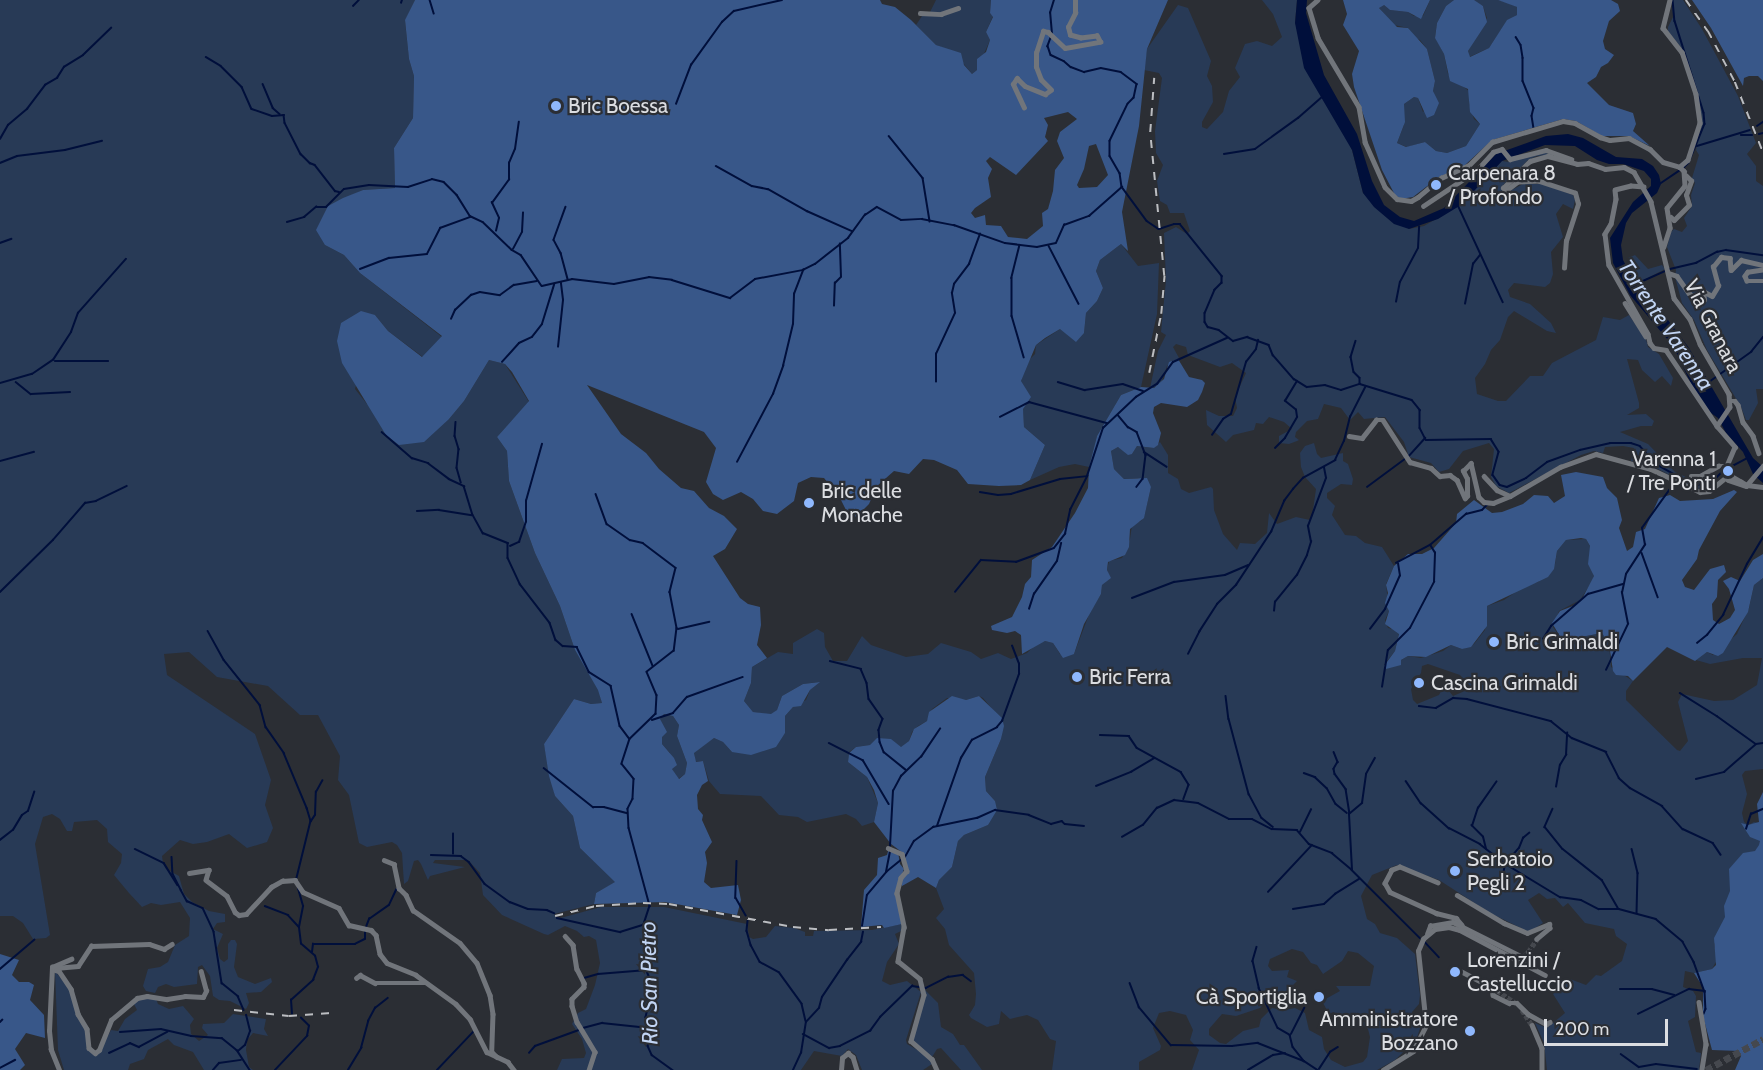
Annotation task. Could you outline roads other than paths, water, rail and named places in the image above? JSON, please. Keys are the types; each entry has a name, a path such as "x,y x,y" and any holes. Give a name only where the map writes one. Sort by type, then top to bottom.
{"street":[{"path":"1024,108 1013,84 1017,78 1025,86 1046,94 1051,90 1041,80 1036,61 1043,31 1046,30 1065,48 1100,42 1097,36 1081,38 1070,35 1068,27 1075,13 1075,0"},
{"path":"1318,0 1309,8 1318,38 1359,108 1365,142 1385,187 1397,199 1411,201 1418,197 1441,178 1469,165 1492,142 1563,121 1575,123 1610,140 1629,138 1650,149 1663,162 1683,171 1691,181 1686,195 1689,206 1681,220"},
{"path":"1664,247 1670,228 1667,208 1683,189 1683,171 1700,123 1696,94 1682,52 1664,28 1670,0"},
{"path":"920,13 935,15 958,8"},
{"path":"1423,206 1477,170 1493,152 1502,149 1510,159 1546,150 1585,163"},
{"path":"1564,268 1566,241 1578,204 1575,193 1550,183 1530,181 1518,182 1506,191 1503,190 1516,173 1538,158 1548,156 1585,163"},
{"name":"Via Granara","path":"1585,163 1605,169 1624,167 1634,172 1644,187 1651,202 1664,247 1674,298 1690,319 1700,344 1717,372 1730,401 1728,411 1717,425"},
{"path":"1644,187 1618,188 1613,194 1616,199 1611,224 1605,234 1610,265 1648,338"},
{"path":"1671,217 1674,220 1686,209"},
{"path":"1668,273 1677,276 1689,293 1701,303 1704,300 1703,291 1712,296 1716,290 1718,284 1713,267 1720,257 1727,256 1732,259 1731,270 1741,260 1763,265"},
{"path":"1763,270 1748,272 1745,276 1747,281 1763,280"},
{"path":"1625,303 1654,348 1666,350 1717,425 1735,447 1727,466 1729,474 1741,482"},
{"path":"1730,401 1736,401 1743,422 1761,452"},
{"path":"1349,436 1362,438 1376,420 1383,420 1410,462 1431,468 1440,476 1450,475 1457,480 1465,498 1467,479 1463,471 1470,463 1479,497 1484,502 1493,503 1510,496 1560,467 1596,454 1651,468 1700,492 1709,491 1729,474"},
{"path":"1691,476 1700,476 1718,466 1727,466"},
{"path":"1763,466 1746,486 1728,480 1741,482 1754,487 1763,487"},
{"path":"1484,476 1497,490 1510,496"},
{"path":"888,848 902,854 907,871 901,878 897,893 904,927 898,961 920,979 924,994 911,1041 932,1059 937,1070"},
{"path":"384,860 394,864 399,888 406,895 413,910 460,943 477,963 490,994 493,1023 492,1052 499,1058"},
{"path":"1438,883 1400,867 1392,870 1385,883 1390,892 1436,913 1456,918 1462,925 1523,957 1528,952"},
{"path":"189,873 209,870 206,880 227,896 239,915 246,914 271,888 282,881 295,880 303,892 339,908 349,925 371,930 376,935 380,954 387,963 428,983 464,1011 488,1052 508,1062 514,1070"},
{"path":"1457,895 1504,923 1527,933 1549,924 1550,928 1537,939"},
{"path":"1383,1070 1413,1051 1426,1026 1418,951 1428,928 1437,923 1462,925"},
{"path":"1427,934 1443,927 1454,928 1545,975"},
{"path":"565,936 573,945 577,969 584,983 582,989 572,999 572,1006 577,1022 595,1052 589,1070"},
{"path":"52,969 78,966 92,946 149,944 164,949 172,944"},
{"path":"59,1070 51,1050 49,1031 52,969 53,965 70,959"},
{"path":"1453,967 1495,989 1493,995 1509,1003 1517,1003 1528,1014 1546,1024 1550,1022"},
{"path":"52,969 60,971 71,989 78,1014 87,1029 88,1045 95,1053 99,1050 111,1020 137,998 147,996 167,999 185,996 196,998 206,995 201,972"},
{"path":"356,978 360,975 375,983 428,983"},
{"path":"1699,1002 1706,1044 1702,1070"},
{"path":"1532,1025 1542,1048 1542,1070"},
{"path":"841,1070 844,1055 852,1054 857,1070"}],"water":[{"name":"Torrente Varenna","path":"1297,0 1307,0 1306,13 1324,75 1357,134 1372,181 1384,205 1400,217 1414,221 1444,208 1496,154 1546,136 1568,134 1583,138 1616,157 1642,159 1653,166 1659,175 1661,184 1657,193 1632,213 1626,223 1621,245 1623,260 1637,286 1668,320 1689,348 1753,458 1763,467 1763,483 1753,474 1743,452 1726,433 1718,418 1708,411 1694,390 1673,346 1630,295 1613,263 1610,238 1633,202 1651,186 1651,179 1644,171 1623,164 1609,164 1597,160 1575,146 1545,145 1502,161 1461,205 1438,219 1409,229 1394,224 1374,207 1363,193 1352,150 1304,68 1295,23"}],"waterway":[{"path":"353,6 359,0"},
{"path":"430,0 434,13"},
{"path":"676,104 691,65 722,22 734,11 782,0"},
{"path":"1052,34 1050,13 1054,0"},
{"path":"1673,0 1675,21 1704,113 1705,124 1689,163 1684,168"},
{"path":"0,139 8,125 27,109 45,85 57,78 64,67 83,55 111,28"},
{"path":"1516,37 1521,45 1523,81 1534,108 1532,116 1534,128"},
{"path":"1051,38 1048,46 1051,55 1071,67 1084,72 1101,68 1121,72 1137,84 1134,98 1128,104 1110,141 1110,156 1120,173 1122,187 1147,221 1159,229 1180,224 1222,276 1222,283 1215,290 1205,313 1205,322 1208,327 1219,330 1233,341 1247,337 1269,345 1273,355 1294,379 1307,387 1325,385 1341,390 1360,384 1412,400 1420,410 1420,428 1426,440 1491,439 1499,452 1493,475 1500,485 1507,487 1526,478 1547,462 1580,450 1610,443 1631,443 1640,446 1656,464 1693,485 1710,484 1723,471 1746,459"},
{"path":"206,57 221,66 242,87 252,109 272,116 284,115 285,123 301,154 315,165 335,191 339,192"},
{"path":"263,84 273,108 280,114"},
{"path":"1224,154 1255,149 1298,118 1322,97"},
{"path":"496,231 499,218 492,203 509,180 509,163 515,149 519,122"},
{"path":"1757,126 1763,122"},
{"path":"1697,146 1750,130"},
{"path":"1759,134 1763,133"},
{"path":"1741,135 1752,135"},
{"path":"889,136 923,178 930,221"},
{"path":"0,163 17,156 65,150 102,141"},
{"path":"716,166 752,186 768,189 807,211 852,231"},
{"path":"1661,183 1679,171"},
{"path":"287,222 304,217 316,207 326,207 344,189 369,185 408,187 432,179 444,182 457,195 470,216 483,222 512,250 521,255 542,286 572,279 614,284 649,277 672,280 730,298 755,279 803,270 815,264 848,238 865,215 877,207 901,220 922,219 954,225 1005,243 1037,247 1056,243 1064,225 1089,216 1122,187"},
{"path":"1458,205 1503,302"},
{"path":"566,207 554,240 561,253 568,279"},
{"path":"513,249 522,232 523,213"},
{"path":"360,269 389,258 427,254 440,228 470,217"},
{"path":"1396,302 1400,282 1418,248 1419,227"},
{"path":"936,382 936,354 955,313 952,293 954,284 969,264 980,234"},
{"path":"0,243 11,239"},
{"path":"834,306 835,283 841,277 840,244"},
{"path":"1020,245 1012,278 1012,316 1024,357"},
{"path":"1049,246 1079,304"},
{"path":"1670,269 1696,263 1726,250 1763,255"},
{"path":"1465,304 1473,264 1480,255"},
{"path":"0,383 32,374 53,360 71,332 78,313 126,259"},
{"path":"737,462 773,394 783,366 793,324 794,294 803,270"},
{"name":"Torrente Varenna","path":"1634,285 1665,271"},
{"path":"451,319 455,310 471,295 480,292 500,295 514,285 537,281"},
{"path":"558,347 563,300 561,283"},
{"path":"502,362 519,343 532,337 542,324 554,285"},
{"name":"Torrente Varenna","path":"1709,382 1751,352 1763,337"},
{"path":"955,592 981,560 1016,562 1054,548 1065,534 1070,510 1087,476 1103,428 1136,397 1157,384 1173,362 1227,338"},
{"path":"1212,435 1223,419 1231,414 1246,362 1256,349 1258,340"},
{"path":"1356,341 1351,357 1354,372 1360,378 1360,384"},
{"path":"55,361 108,361"},
{"path":"1275,448 1285,438 1297,417 1296,410 1285,401 1297,381"},
{"path":"16,382 31,394 70,392"},
{"path":"1058,382 1085,390 1123,384 1143,391"},
{"path":"1188,654 1217,604 1236,585 1271,532 1284,501 1293,489 1303,478 1335,460 1344,441 1350,417 1365,388"},
{"path":"1000,417 1029,402 1107,423"},
{"path":"1118,415 1128,427 1137,432 1146,455 1143,479 1137,487"},
{"path":"456,422 455,436 459,449 457,468 461,482"},
{"path":"382,432 412,458 428,463 449,479 464,486 473,515 483,533 508,543 508,558 520,584 550,623 556,640 563,646 577,647 589,672 611,686 620,726 629,738"},
{"path":"1409,456 1425,438"},
{"path":"510,546 519,542 526,522 526,501 542,444"},
{"path":"0,461 34,452"},
{"path":"1144,452 1167,467"},
{"path":"1367,487 1405,459"},
{"path":"1274,611 1275,602 1297,575 1307,555 1311,542 1308,526 1326,478 1324,468"},
{"path":"980,492 998,495 1011,494 1060,479 1087,476"},
{"path":"1606,670 1628,624 1622,593 1626,574 1645,545 1642,528 1675,482"},
{"path":"0,592 53,540 85,503 96,501 127,486"},
{"name":"Rio San Pietro","path":"596,494 607,524 630,540 643,543 676,568 670,592 677,628 674,651 647,672 657,695 656,714 630,739 622,764 634,779 633,799 628,809 629,828 650,906 644,925 650,941 647,971 653,987 646,1017 650,1028 648,1046 652,1055 673,1070"},
{"path":"1396,563 1430,545 1466,514 1482,510 1488,504"},
{"path":"417,511 439,510 472,515"},
{"path":"1697,643 1707,635 1723,615 1747,564 1763,537"},
{"path":"1029,609 1034,594 1057,561 1061,543"},
{"path":"1382,687 1388,650 1410,628 1434,582 1435,553 1430,545"},
{"path":"1642,553 1658,597"},
{"path":"1370,629 1385,609 1400,576 1398,564"},
{"path":"1132,598 1174,582 1225,575 1248,565"},
{"path":"1543,639 1551,626 1588,594 1623,584"},
{"path":"632,614 653,666"},
{"path":"678,629 709,622"},
{"path":"208,631 224,660 260,705 266,727 284,753 307,808 311,821 297,878"},
{"path":"937,826 961,758 972,740 997,727 1002,721 1019,674 1019,664 1012,646"},
{"path":"830,661 861,669 867,683 869,699 883,719 879,730 884,752 906,770"},
{"path":"652,720 673,713 687,697 743,677"},
{"path":"1680,693 1756,744 1763,743"},
{"path":"1226,696 1229,719 1249,794 1262,818 1273,827"},
{"path":"1419,706 1436,708 1453,698 1467,699 1551,721 1572,738 1606,752 1619,778 1630,788 1662,806 1683,829 1713,843 1721,855"},
{"path":"890,846 893,791 901,776 921,757 940,729"},
{"path":"1556,787 1560,765 1566,755 1567,733"},
{"path":"1100,735 1129,736 1137,748 1181,772 1189,785 1184,799"},
{"path":"829,743 863,760 889,804"},
{"path":"1696,779 1724,772 1755,745"},
{"path":"1334,752 1338,762 1334,769 1335,774 1346,789 1350,813"},
{"path":"1096,786 1131,772 1154,758"},
{"path":"1352,870 1349,814 1362,803 1366,774 1375,758"},
{"path":"544,768 593,807 604,807 627,813"},
{"path":"1304,773 1315,777 1327,788 1336,804 1347,813"},
{"path":"311,821 315,815 316,792 322,781"},
{"path":"1406,781 1421,803 1449,828 1480,844 1504,863 1560,897 1581,900 1599,909 1619,909 1656,919 1683,942 1694,962 1705,992 1704,1014"},
{"path":"1486,849 1483,837 1472,826 1478,808 1496,782"},
{"path":"0,840 13,830 22,815 28,811 34,792"},
{"path":"1122,837 1143,825 1157,808 1174,800 1198,803 1229,819 1252,819 1272,829 1297,830 1309,844 1332,853 1352,870 1420,938"},
{"path":"1300,832 1311,809"},
{"path":"1553,809 1545,827 1563,849 1602,880 1618,908"},
{"path":"1746,829 1751,814 1763,809"},
{"path":"905,857 914,841 933,827 977,818 995,810 1029,815 1051,824 1062,821 1065,824 1084,826"},
{"path":"1496,896 1496,890 1502,882 1505,864 1529,833"},
{"path":"453,834 453,854"},
{"path":"1268,892 1312,845"},
{"path":"135,849 164,863 178,885"},
{"path":"1632,849 1638,873 1637,913"},
{"path":"862,926 867,895 886,872 890,851"},
{"path":"431,855 461,856 469,862 485,884 510,902 528,909 547,910 554,913"},
{"path":"172,857 173,874 187,901 203,908 214,932 222,983 238,996 244,1010"},
{"path":"886,872 901,860"},
{"path":"737,861 736,898 746,915"},
{"path":"1293,909 1324,904 1359,879"},
{"path":"292,1014 291,1000 313,980 318,967 315,956 301,944 299,927 303,906 298,889"},
{"path":"366,927 369,919 389,905 396,890"},
{"path":"265,906 288,915 299,927"},
{"path":"557,918 620,932 643,925"},
{"path":"748,921 747,931 751,945 760,962 779,972 802,1004 806,1021"},
{"path":"312,952 313,944 355,944 365,939 365,932"},
{"path":"793,1070 801,1053 806,1022 819,1008 822,997 861,942 863,932"},
{"path":"0,969 34,940"},
{"path":"1424,941 1439,957"},
{"path":"1257,947 1253,961 1259,988 1278,1028 1290,1035 1293,1047 1304,1061 1318,1070"},
{"path":"584,978 598,974 647,970"},
{"path":"803,1034 829,1048 840,1046 870,1031 880,1017 912,986 926,988 948,977 963,975 971,981"},
{"path":"1130,983 1139,1007 1171,1045 1232,1046 1258,1043 1304,1061"},
{"path":"1620,989 1652,989 1674,995"},
{"path":"1638,1014 1689,989 1705,991"},
{"path":"348,1070 361,1048 368,1021 375,1008 388,998"},
{"path":"1291,1034 1304,1008"},
{"path":"238,1051 245,1045 250,1031 246,1015"},
{"path":"275,1070 307,1036 309,1026 301,1018"},
{"path":"583,1028 602,1023 649,1028"},
{"path":"120,1032 161,1029 191,1036 222,1038 237,1050 250,1070"},
{"path":"529,1053 535,1046 579,1030"},
{"path":"109,1053 130,1043 139,1047 167,1032"},
{"path":"437,1070 473,1032"},
{"path":"1319,1069 1330,1052 1338,1047"},
{"path":"1248,1070 1273,1055 1285,1053"},
{"path":"1621,1054 1639,1067 1656,1064 1697,1069"},
{"path":"0,1068 15,1060"},
{"path":"213,1070 219,1063 241,1060"}],"tunnel":[{"path":"1528,952 1537,939"},
{"path":"1497,990 1517,1004"},
{"path":"1522,1010 1532,1025"},
{"path":"1706,1070 1763,1039"}],"railway":[{"path":"1686,0 1708,31 1735,82 1763,152"},
{"path":"1149,373 1161,314 1164,276 1150,132 1154,78"},
{"path":"555,916 596,906 643,903 669,904 793,927 829,930 881,927"},
{"path":"234,1010 289,1016 331,1013"}],"place":[{"name":"Bric Boessa","path":"556,106"},
{"name":"Carpenara 8 / Profondo","path":"1436,185"},
{"name":"Varenna 1 / Tre Ponti","path":"1728,471"},
{"name":"Bric delle Monache","path":"809,503"},
{"name":"Bric Grimaldi","path":"1494,642"},
{"name":"Bric Ferra","path":"1077,677"},
{"name":"Cascina Grimaldi","path":"1419,683"},
{"name":"Serbatoio Pegli 2","path":"1455,871"},
{"name":"Lorenzini / Castelluccio","path":"1455,972"},
{"name":"Cà Sportiglia","path":"1319,997"},
{"name":"Amministratore Bozzano","path":"1470,1031"}]}
